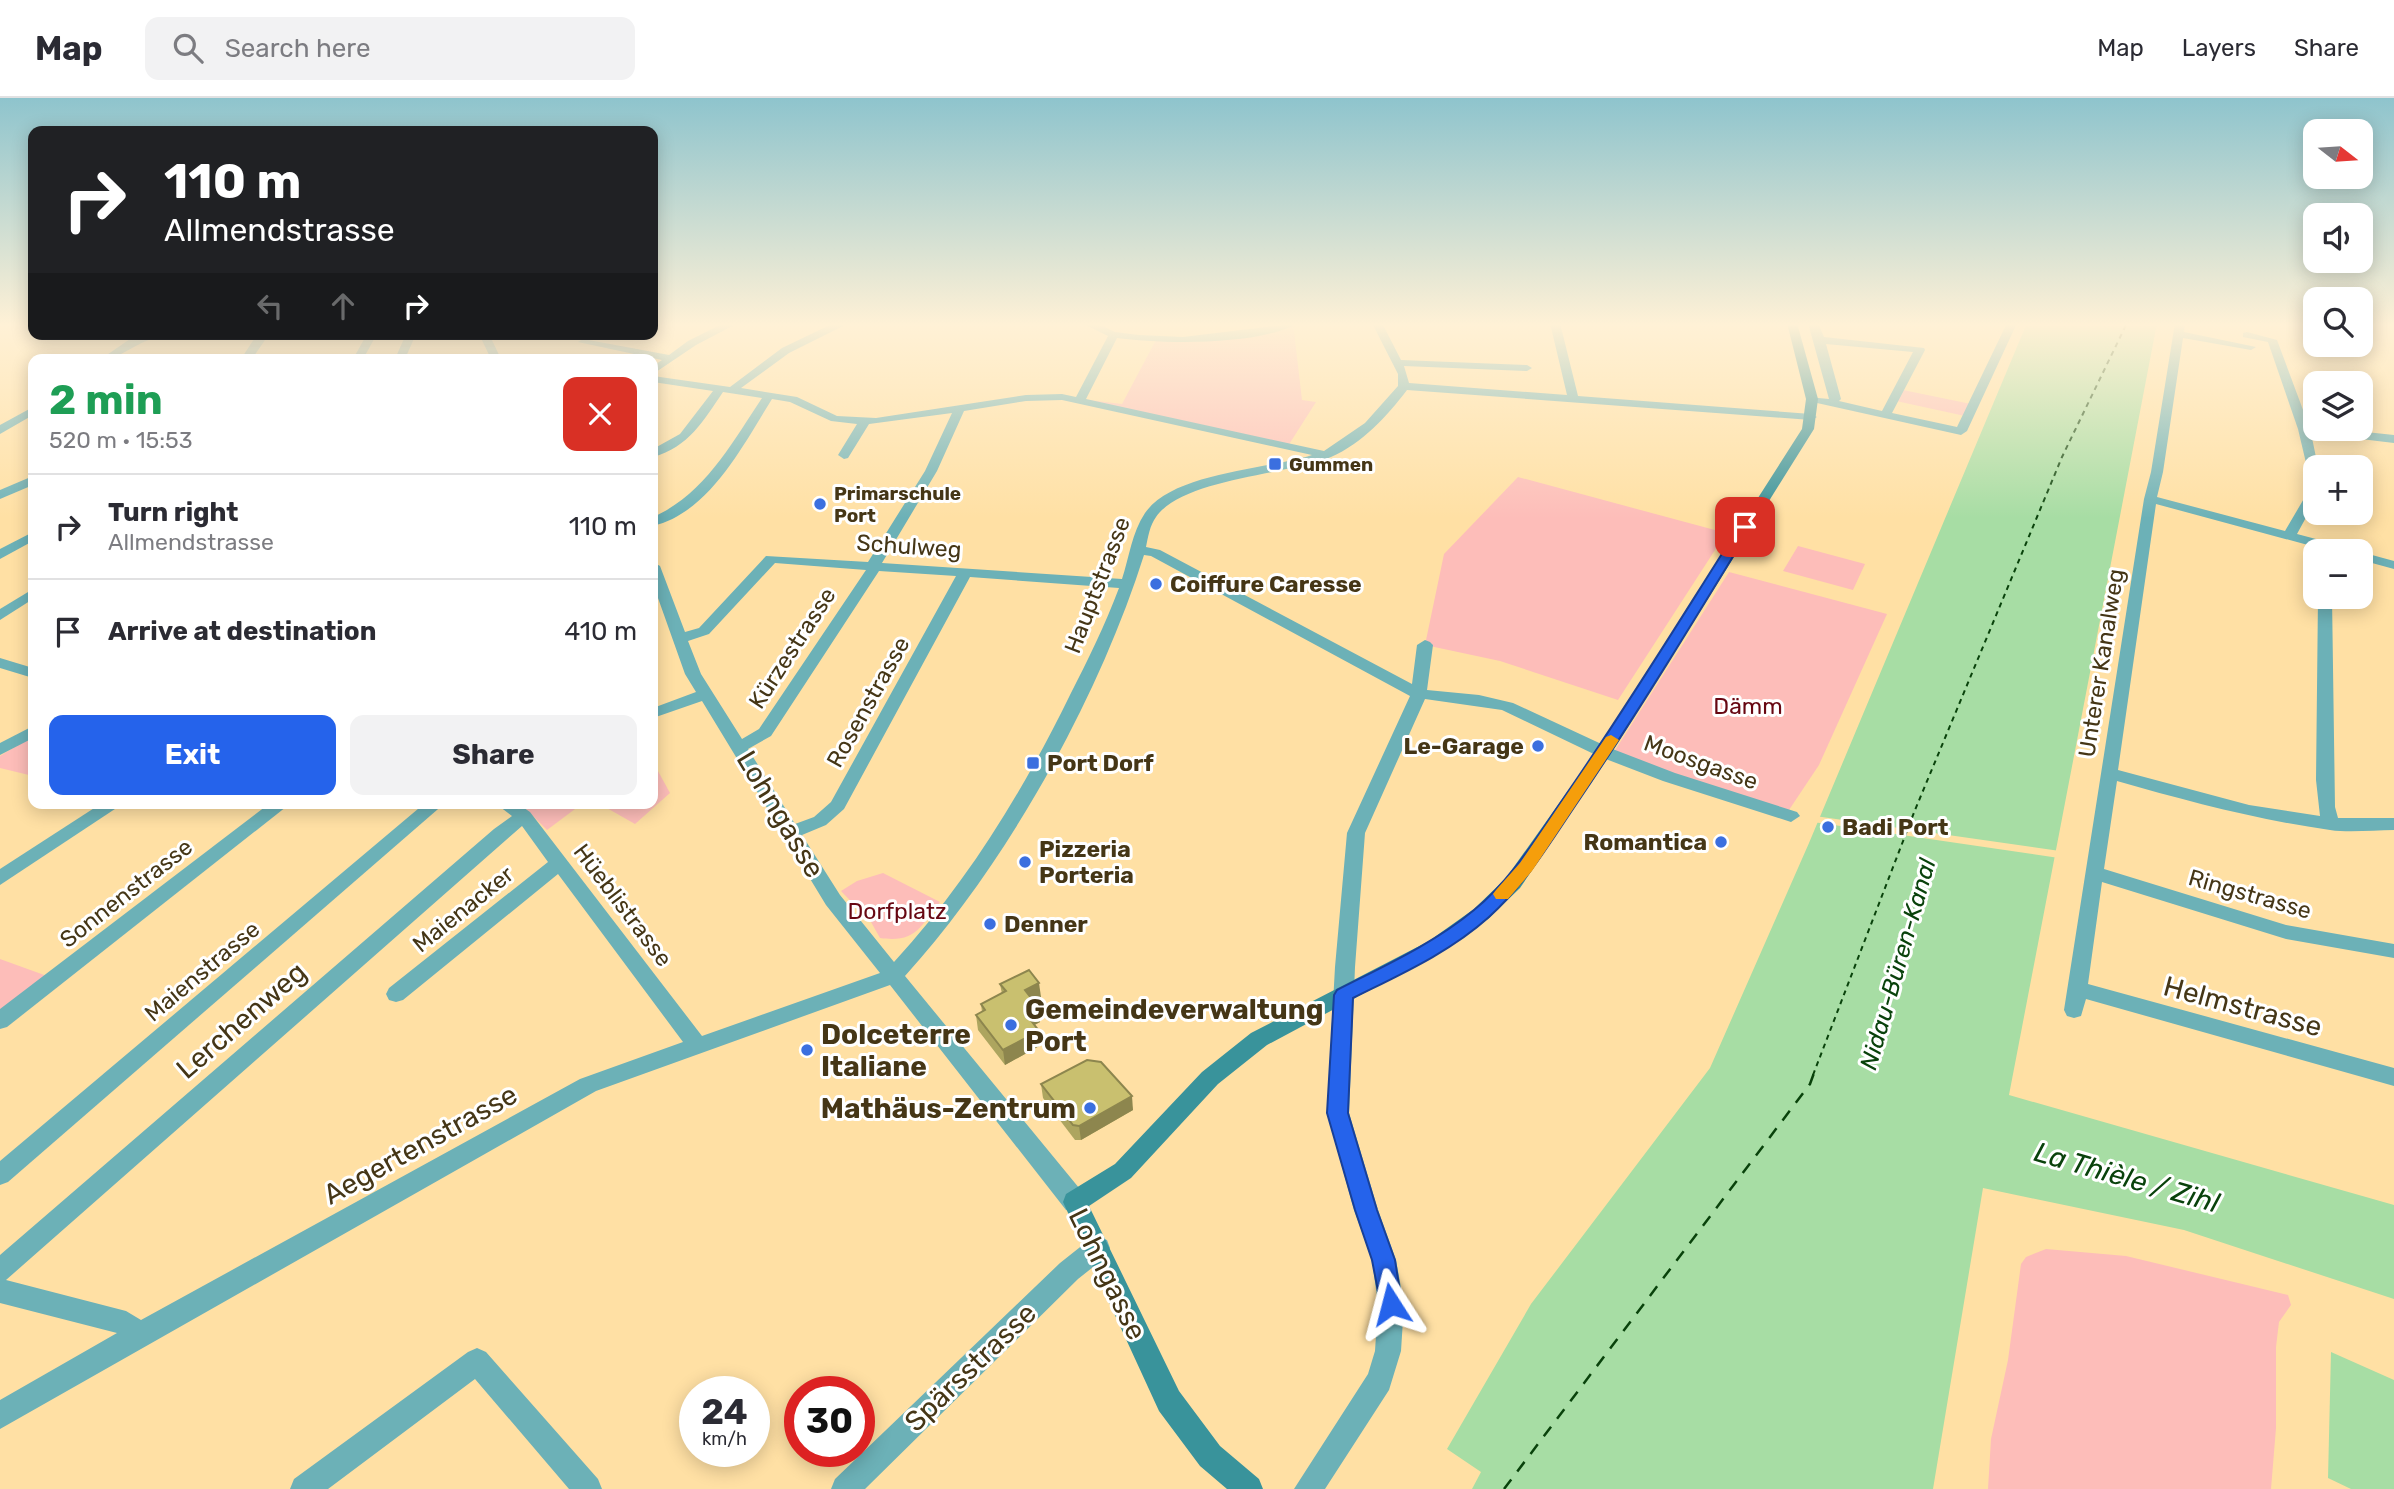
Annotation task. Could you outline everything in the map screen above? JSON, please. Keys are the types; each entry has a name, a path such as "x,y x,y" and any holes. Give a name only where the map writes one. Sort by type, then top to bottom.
{"main road":[{"path":"1075,1202 1123,1171 1199,1089 1228,1063 1282,1026 1436,946 1496,901 1526,867 1604,752 1808,429 1811,400 1808,388"},
{"name":"Lohngasse","path":"1075,1202 1170,1401 1210,1456 1249,1489"}],"street":[{"path":"658,452 682,441 721,388 799,400 835,419 863,422 1026,398 1080,399 1325,455"},
{"path":"1080,399 1086,388"},
{"name":"Hauptstrasse","path":"893,976 916,953 965,887 1039,770 1077,699 1113,621 1152,512 1167,499 1193,488 1325,455 1356,437 1402,388"},
{"path":"1429,388 1811,417"},
{"path":"1570,388 1573,399"},
{"path":"1832,388 1835,399 1832,403"},
{"path":"1885,415 1900,388"},
{"path":"1811,400 1961,431 1981,388"},
{"name":"Unterer Kanalweg","path":"2075,1000 2150,499 2157,472 2170,388"},
{"path":"2288,388 2303,426"},
{"path":"658,520 708,485 769,395"},
{"name":"Kürzestrasse","path":"740,747 765,732 875,566 874,561 931,469 960,408"},
{"path":"0,430 28,413"},
{"path":"844,455 863,422"},
{"path":"2373,437 2394,439"},
{"path":"0,495 28,482"},
{"path":"2150,499 2303,541"},
{"path":"2290,536 2303,512"},
{"path":"0,555 28,540"},
{"name":"Moosgasse","path":"1138,550 1155,552 1167,558 1419,694 1479,700 1507,706 1604,752 1669,777 1791,817"},
{"name":"Schulweg","path":"678,639 704,631 771,559 1127,584"},
{"path":"2373,559 2394,565"},
{"name":"Rosenstrasse","path":"791,832 820,821 838,805 965,573"},
{"name":"Lohngasse","path":"658,581 690,670 833,900 1075,1202"},
{"path":"0,616 28,596"},
{"path":"2325,609 2326,807 2332,825"},
{"path":"1308,1489 1379,1381 1388,1351 1391,1304 1384,1260 1366,1210 1338,1113 1343,995 1356,833 1419,694 1425,645"},
{"path":"0,663 28,671"},
{"path":"658,711 706,694"},
{"path":"0,750 28,734"},
{"path":"2109,773 2262,816 2332,825 2394,824"},
{"path":"0,878 106,809"},
{"name":"Sonnenstrasse","path":"0,1021 274,809"},
{"name":"Maienstrasse","path":"0,1175 429,809"},
{"name":"Hüeblistrasse","path":"513,809 524,816 560,862 696,1045"},
{"name":"Lerchenweg","path":"0,1271 500,833 524,816"},
{"name":"Maienacker","path":"396,994 560,862"},
{"name":"Ringstrasse","path":"2095,873 2286,932 2394,951"},
{"name":"Aegertenstrasse","path":"0,1415 573,1092 612,1074 893,976"},
{"name":"Helmstrasse","path":"2075,1000 2394,1077"},
{"name":"Spärsstrasse","path":"845,1489 1069,1271 1098,1248"},
{"path":"0,1291 126,1323 138,1335"},
{"path":"304,1489 478,1361 587,1489"}],"green space":[{"path":"1131,388 1301,388 1302,400 1316,402 1288,446 1080,399 1122,404"},
{"path":"1903,390 1971,404 1965,416 1896,401"},
{"path":"1518,477 1726,533 1618,700 1500,661 1425,645 1444,554"},
{"path":"1798,546 1865,564 1853,590 1783,571"},
{"name":"Dämm","path":"1729,572 1887,614 1819,765 1785,816 1612,755"},
{"path":"28,739 28,775 0,768 0,756"},
{"path":"658,771 670,793 658,804"},
{"path":"526,809 575,809 547,830"},
{"path":"609,809 652,809 635,824"},
{"name":"Dorfplatz","path":"883,873 940,902 922,926 902,938 880,938 871,922 841,891 857,881"},
{"path":"0,959 47,976 0,1013"},
{"path":"2046,1249 2126,1256 2288,1295 2291,1305 2279,1322 2276,1347 2276,1428 2271,1489 1988,1489 1991,1439 2008,1360 2021,1264 2026,1257"}],"water":[{"path":"2000,388 2145,388 2009,1095 2394,1205 2394,1299 2184,1230 1983,1188 1933,1489 1472,1489 1481,1472 1447,1449 1531,1304 1710,1068 1809,843"},
{"path":"2331,1352 2394,1380 2394,1489 2351,1489 2328,1478"}],"pier":[{"path":"1815,816 2060,851 2059,858 1813,822"}],"building":[{"name":"Gemeindeverwaltung Port","path":"1029,970 1039,983 1025,990 1038,1007 1026,1014 1039,1031 1003,1050 976,1015 985,1010 981,1004 1006,991 1000,984"},
{"name":"Mathäus-Zentrum","path":"1087,1060 1101,1062 1132,1096 1079,1126 1073,1125 1041,1084"}],"ferry route":[{"path":"1813,1075 1915,810 2062,457 2096,388"},
{"path":"1504,1489 1810,1084 1814,1073"}],"slow traffic":[{"path":"1502,894 1526,867 1611,740"}],"place":[{"name":"Gummen","path":"1275,464"},
{"name":"Primarschule Port","path":"820,504"},
{"name":"Coiffure Caresse","path":"1156,584"},
{"name":"Le-Garage","path":"1538,746"},
{"name":"Port Dorf","path":"1033,763"},
{"name":"Badi Port","path":"1828,827"},
{"name":"Romantica","path":"1721,842"},
{"name":"Pizzeria Porteria","path":"1025,862"},
{"name":"Denner","path":"990,924"},
{"name":"Gemeindeverwaltung Port","path":"1011,1025"},
{"name":"Dolceterre Italiane","path":"807,1050"},
{"name":"Mathäus-Zentrum","path":"1090,1108"}],"route":[{"path":"1391,1304 1384,1260 1366,1210 1338,1113 1343,995 1412,960 1451,936 1481,914 1513,883 1604,752 1745,527"}],"water label":[{"name":"Nidau-Büren-Kanal","path":"1898,964"},
{"name":"La Thièle / Zihl","path":"2127,1177"}]}
